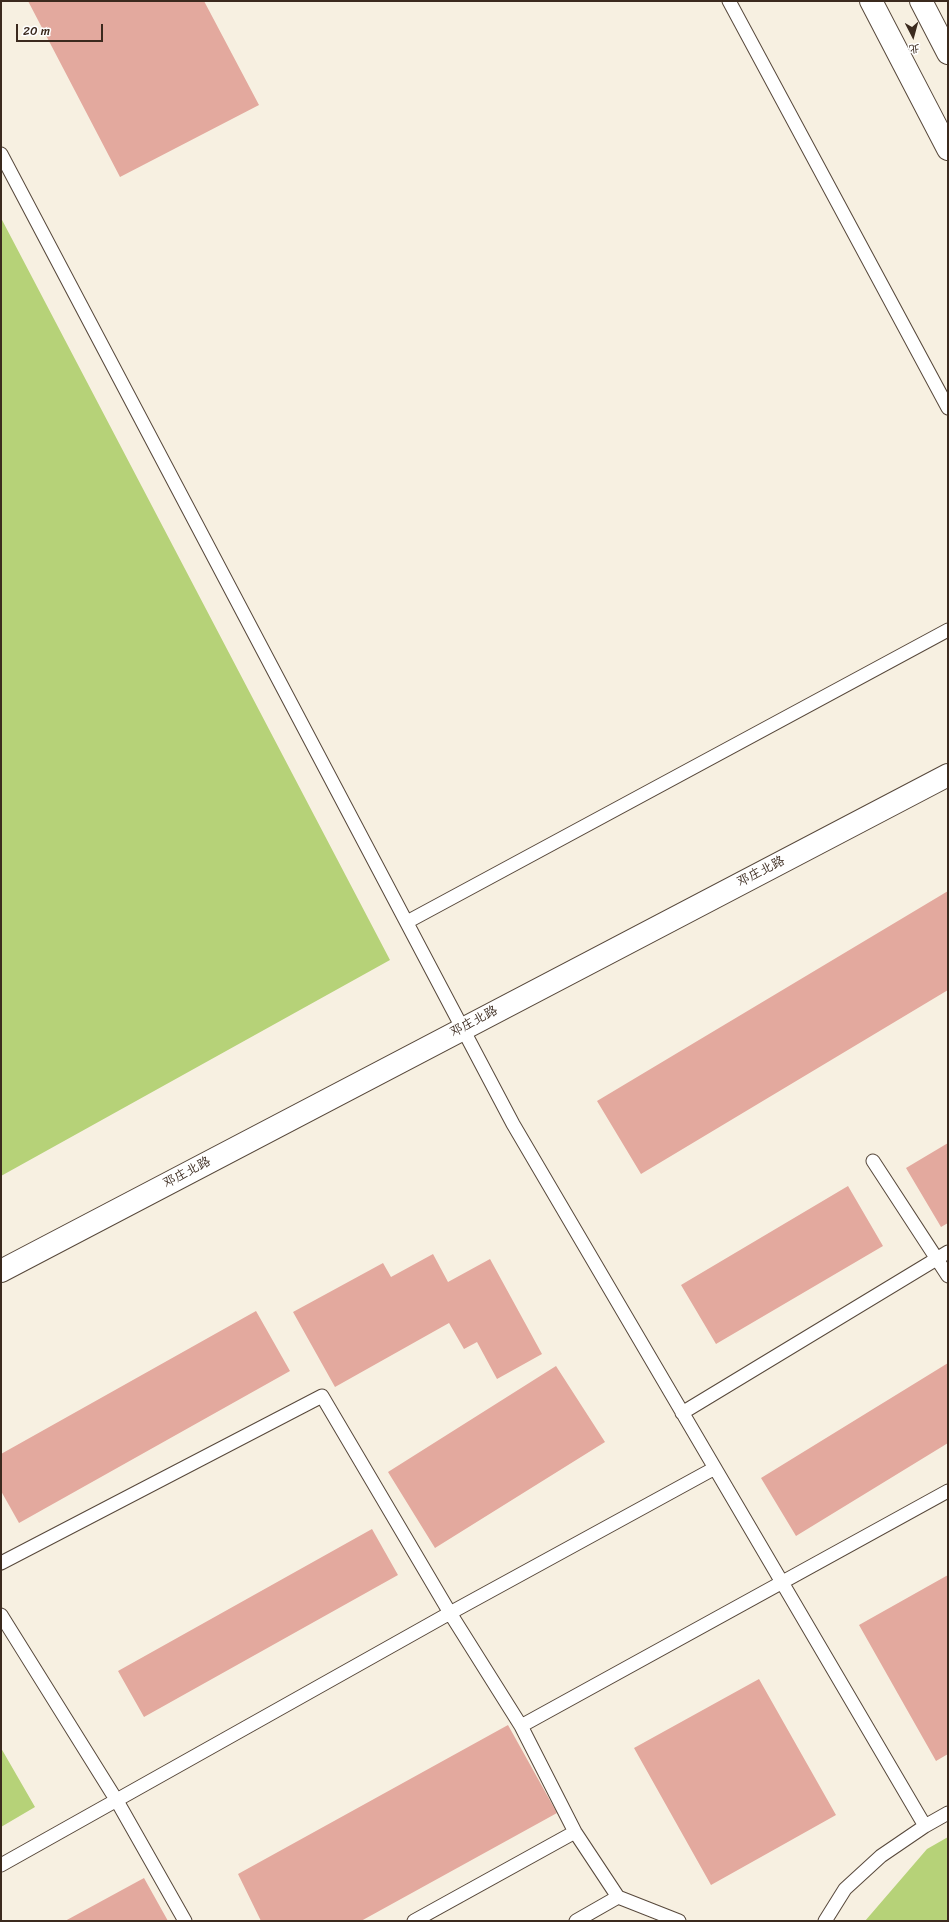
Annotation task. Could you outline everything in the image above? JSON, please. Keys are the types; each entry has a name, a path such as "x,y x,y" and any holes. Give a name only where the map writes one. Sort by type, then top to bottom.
{"street":[{"path":"871,1 948,149"},
{"path":"921,1 948,53"},
{"name":"邓庄北路","path":"1,1271 948,775"}],"lane":[{"path":"729,1 948,408"},
{"path":"1,154 513,1124 925,1826"},
{"path":"407,922 948,630"},
{"path":"873,1161 943,1255 948,1276"},
{"path":"682,1413 943,1255"},
{"path":"1,1563 322,1396 450,1613 521,1726 575,1832 618,1897 679,1921"},
{"path":"1,1865 450,1613 715,1468"},
{"path":"521,1726 782,1584 948,1491"},
{"path":"1,1614 117,1801 185,1921"},
{"path":"825,1921 845,1889 881,1856 925,1826 948,1813"},
{"path":"414,1921 575,1832"},
{"path":"576,1921 618,1897"}],"green space":[{"path":"1,218 390,960 1,1176"},
{"path":"1,1748 35,1807 1,1827"},
{"path":"948,1837 948,1921 865,1921 927,1849"}],"building":[{"path":"28,1 204,1 259,105 120,177"},
{"path":"948,891 948,990 641,1174 597,1101"},
{"path":"948,1143 948,1223 941,1227 906,1168"},
{"path":"848,1186 883,1246 716,1344 681,1285"},
{"path":"433,1254 448,1282 490,1259 542,1354 497,1379 477,1342 464,1349 449,1323 335,1387 293,1312 383,1263 391,1277"},
{"path":"256,1311 290,1371 19,1523 1,1491 1,1454"},
{"path":"948,1363 948,1443 796,1536 761,1478"},
{"path":"556,1366 605,1442 435,1548 388,1472"},
{"path":"372,1529 398,1575 144,1717 118,1671"},
{"path":"948,1575 948,1754 936,1761 859,1625"},
{"path":"759,1679 836,1815 711,1885 634,1748"},
{"path":"508,1725 557,1813 361,1921 261,1921 238,1874"},
{"path":"144,1878 168,1921 65,1921"}]}
